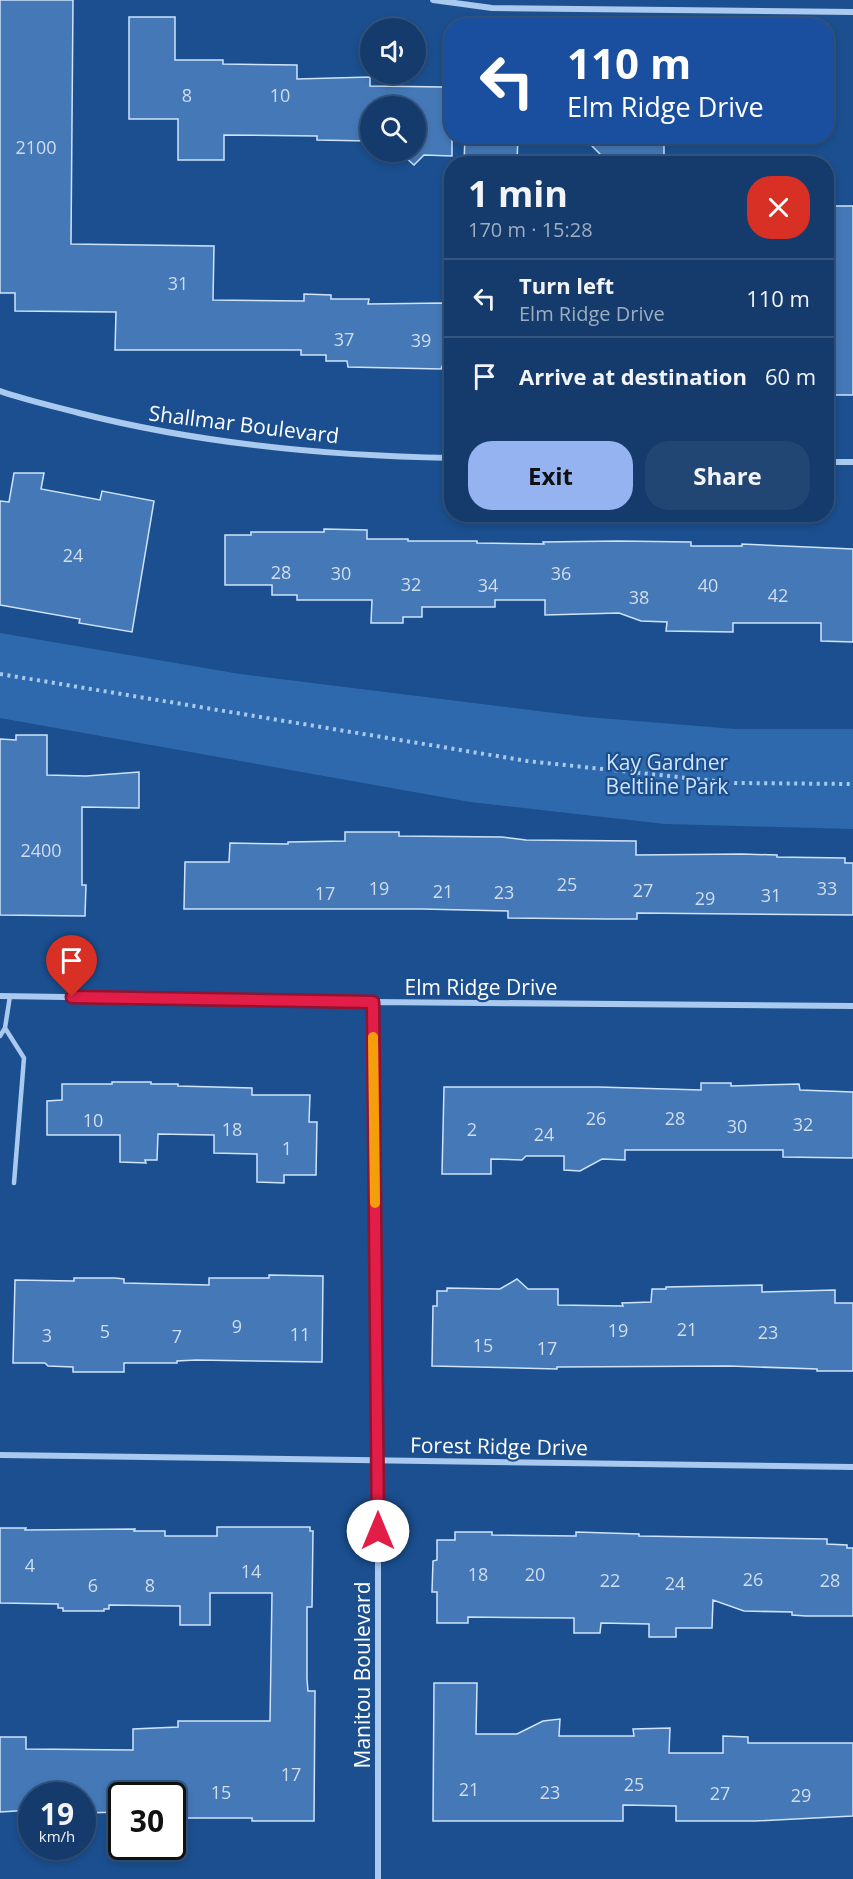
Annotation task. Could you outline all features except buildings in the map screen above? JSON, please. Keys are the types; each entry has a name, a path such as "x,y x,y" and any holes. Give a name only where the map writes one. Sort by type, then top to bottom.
{"street":[{"path":"433,0 492,8 853,12"},
{"name":"Shallmar Boulevard","path":"0,391 128,425 202,440 290,450 388,457 444,458"},
{"path":"834,462 853,462"},
{"name":"Elm Ridge Drive","path":"0,996 853,1006"},
{"name":"Manitou Boulevard","path":"373,1002 378,1461 378,1879"},
{"name":"Forest Ridge Drive","path":"0,1455 853,1467"}],"lane":[{"path":"0,1036 5,1028 10,996"},
{"path":"5,1028 24,1058 14,1183"}],"path":[{"path":"0,674 527,761 735,783 853,784"}],"green space":[{"name":"Kay Gardner Beltline Park","path":"0,633 240,674 587,717 735,729 853,729 853,829 665,824 470,802 0,718"}],"slow traffic":[{"path":"373,1037 375,1203"}],"route":[{"path":"72,997 373,1002 378,1531"}]}
